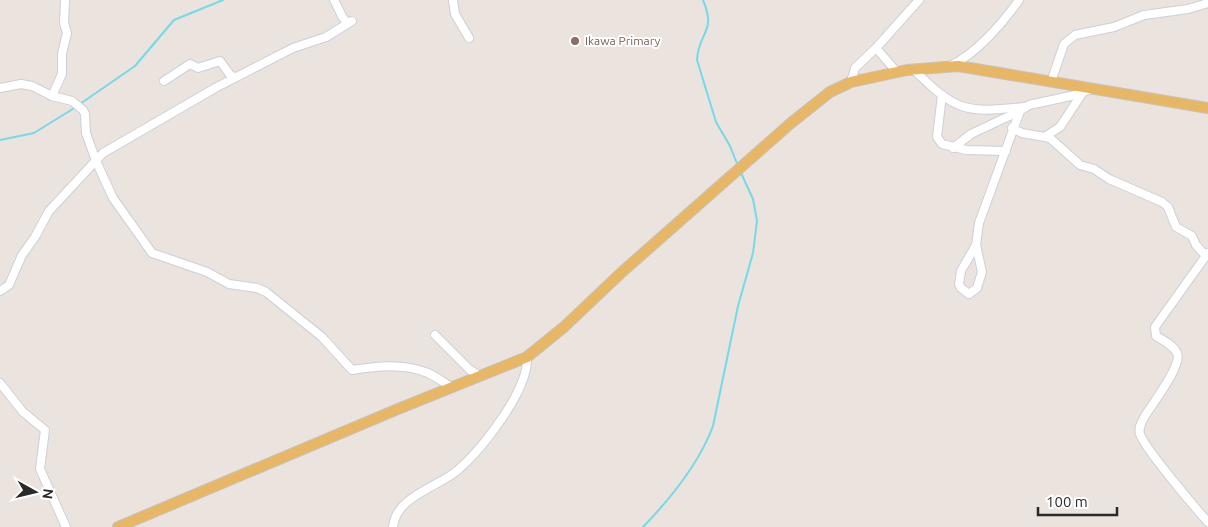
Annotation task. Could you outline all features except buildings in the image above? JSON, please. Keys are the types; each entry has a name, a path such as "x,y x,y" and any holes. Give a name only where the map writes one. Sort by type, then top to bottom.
{"main road":[{"path":"118,527 452,387 527,358 791,123 830,92 851,82 913,69 975,68 1051,82 1087,91 1208,108"}],"street":[{"path":"52,96 62,74 62,54 67,33 64,23 65,0"},
{"path":"0,292 9,285 22,254 36,236 49,211 96,161 119,143 236,77 293,48 326,36 350,22 343,18 334,0"},
{"path":"453,0 455,14 469,38"},
{"path":"851,82 853,70 876,48 919,0"},
{"path":"948,67 967,55 1001,24 1019,0"},
{"path":"1051,82 1064,44 1075,35 1114,27 1144,15 1188,9 1208,3"},
{"path":"876,48 896,72"},
{"path":"164,81 190,64 197,68 220,61 231,76 236,77"},
{"path":"913,69 942,95 961,107 970,110 1022,109"},
{"path":"0,88 21,84 37,88 52,96 72,101 82,110 85,114 86,133 96,161 113,198 152,253 207,272 229,284 256,288 266,292 322,337 340,360 352,370 363,366 399,366 430,374 452,387"},
{"path":"953,148 971,134 1022,109 1087,91"},
{"path":"1046,136 1060,127 1087,91"},
{"path":"942,95 937,137 942,144 953,148 1006,151"},
{"path":"976,245 959,277 961,288 969,294 977,288 982,272 976,245 976,234 985,204 1006,151 1012,128 1022,109"},
{"path":"1012,128 1022,134 1046,136 1080,165 1094,169 1109,179 1164,204 1170,210 1176,227 1192,236 1196,245 1207,254 1155,327 1156,336 1174,348 1178,357 1176,366 1150,408 1139,431 1140,437 1153,455 1208,522"},
{"path":"435,335 470,370 480,376"},
{"path":"393,527 404,505 457,471 475,453 496,426 519,390 527,370 527,358"},
{"path":"0,383 23,412 45,430 40,472 66,527"}],"waterway":[{"path":"80,104 135,66 174,20 223,0"},
{"path":"703,0 707,11 708,26 700,43 697,60 716,122 730,146 738,166"},
{"path":"0,140 34,133 76,107"},
{"path":"643,527 683,480 700,454 713,426 738,306 753,253 757,221 753,199 741,173"}],"place":[{"name":"Ikawa Primary","path":"575,41"}]}
